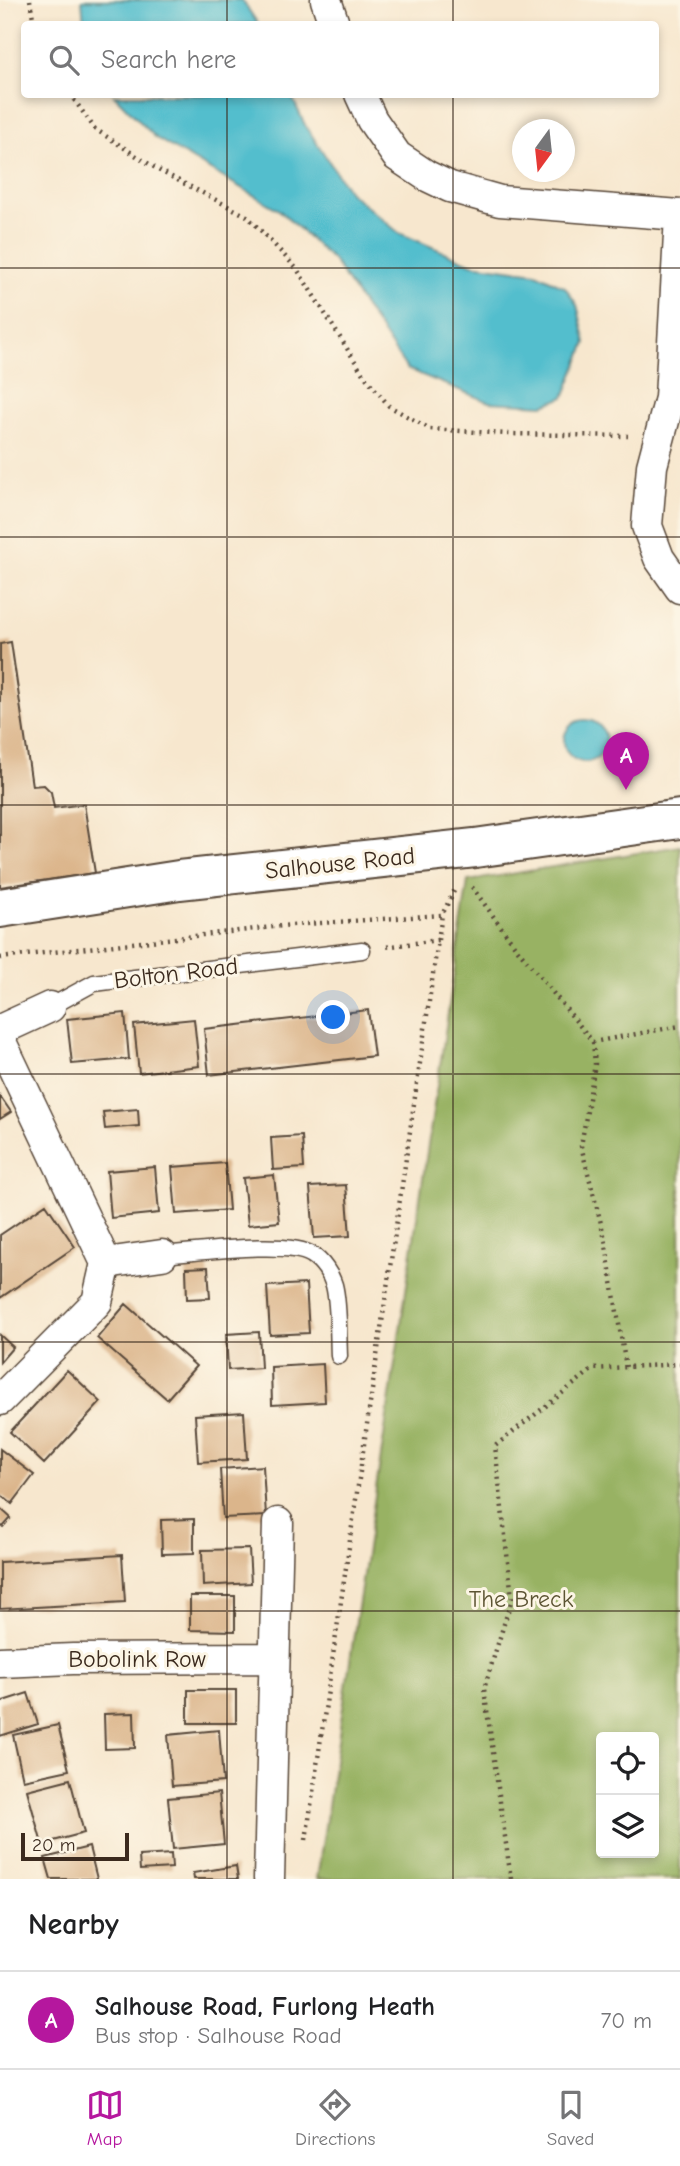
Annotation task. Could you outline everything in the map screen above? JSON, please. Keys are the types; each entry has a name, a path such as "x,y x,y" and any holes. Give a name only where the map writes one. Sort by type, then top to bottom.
{"street":[{"path":"326,0 333,21"},
{"path":"362,98 372,120 397,156 427,176 450,187 500,201 680,215 675,398 652,466 647,526 659,558 680,588"},
{"name":"Salhouse Road","path":"0,908 179,880 471,864 680,819"},
{"name":"Bolton Road","path":"0,1030 50,1007"},
{"path":"0,1040 106,1263 97,1302 0,1400"},
{"path":"106,1263 162,1255"},
{"path":"269,1879 278,1523"},
{"name":"Bobolink Row","path":"0,1662 274,1658"}],"lane":[{"name":"Bolton Road","path":"50,1007 94,983 362,950"},
{"path":"162,1255 269,1247 293,1248 311,1254 323,1265 334,1285 340,1356"}],"path":[{"path":"30,0 34,21"},
{"path":"74,98 95,129 160,171 247,216 297,269 363,374 389,407 430,429 508,434 660,436"},
{"path":"304,1851 442,915 471,864"},
{"path":"471,864 514,946 593,1042 595,1064 581,1146 605,1238 626,1367"},
{"path":"0,958 291,925 442,915"},
{"path":"362,950 438,940"},
{"path":"593,1042 680,1026"},
{"path":"511,1879 484,1689 512,1598 495,1446 593,1368 680,1364"}],"green space":[{"name":"The Breck","path":"680,846 680,1879 317,1879 468,881"}],"water":[{"path":"82,0 242,0 256,21 84,21"},
{"path":"117,98 292,98 305,125 349,192 399,233 472,264 536,273 565,287 577,305 586,343 564,397 544,405 489,402 407,369 333,260 279,210 156,138"},
{"path":"585,720 600,726 606,741 600,756 585,762 570,756 564,741 570,726"}],"building":[{"path":"11,642 32,786 44,785 51,792 54,808 84,804 95,873 0,887 0,644"},
{"path":"368,1010 374,1056 209,1075 204,1029"},
{"path":"125,1013 129,1059 72,1064 67,1019"},
{"path":"194,1019 199,1066 139,1073 134,1025"},
{"path":"0,1096 11,1112 0,1119"},
{"path":"138,1109 139,1126 105,1129 103,1112"},
{"path":"302,1136 304,1168 273,1170 271,1138"},
{"path":"225,1163 229,1210 176,1214 172,1167"},
{"path":"155,1167 159,1213 111,1218 107,1171"},
{"path":"274,1175 279,1222 248,1225 243,1178"},
{"path":"346,1185 350,1236 314,1238 310,1187"},
{"path":"46,1204 75,1247 0,1298 0,1235"},
{"path":"208,1267 210,1298 187,1299 186,1268"},
{"path":"306,1284 309,1333 270,1335 267,1286"},
{"path":"126,1304 196,1366 167,1399 97,1338"},
{"path":"259,1332 261,1368 228,1370 226,1334"},
{"path":"0,1335 13,1347 0,1362"},
{"path":"323,1364 325,1402 272,1405 271,1367"},
{"path":"67,1370 101,1402 44,1464 10,1432"},
{"path":"244,1412 247,1459 198,1462 195,1415"},
{"path":"0,1449 34,1475 12,1504 0,1494"},
{"path":"263,1466 266,1516 223,1518 220,1469"},
{"path":"0,1508 11,1518 3,1527 0,1525"},
{"path":"194,1519 194,1553 162,1554 161,1520"},
{"path":"249,1549 251,1583 203,1586 202,1550"},
{"path":"122,1555 125,1602 0,1609 0,1562"},
{"path":"190,1596 235,1596 235,1631 190,1630"},
{"path":"188,1690 236,1690 236,1723 188,1723"},
{"path":"28,1693 38,1724 0,1736 0,1702"},
{"path":"134,1713 135,1748 105,1749 104,1714"},
{"path":"58,1725 69,1770 23,1780 13,1735"},
{"path":"219,1730 223,1782 172,1786 168,1735"},
{"path":"70,1779 84,1833 42,1844 27,1790"},
{"path":"219,1793 224,1844 173,1849 168,1798"},
{"path":"89,1847 97,1879 51,1879 45,1858"},
{"path":"171,1854 172,1868 140,1870 139,1856"},
{"path":"236,1866 238,1879 194,1879 193,1873"}],"place":[{"name":"Salhouse Road, Furlong Heath","path":"626,790"}]}
